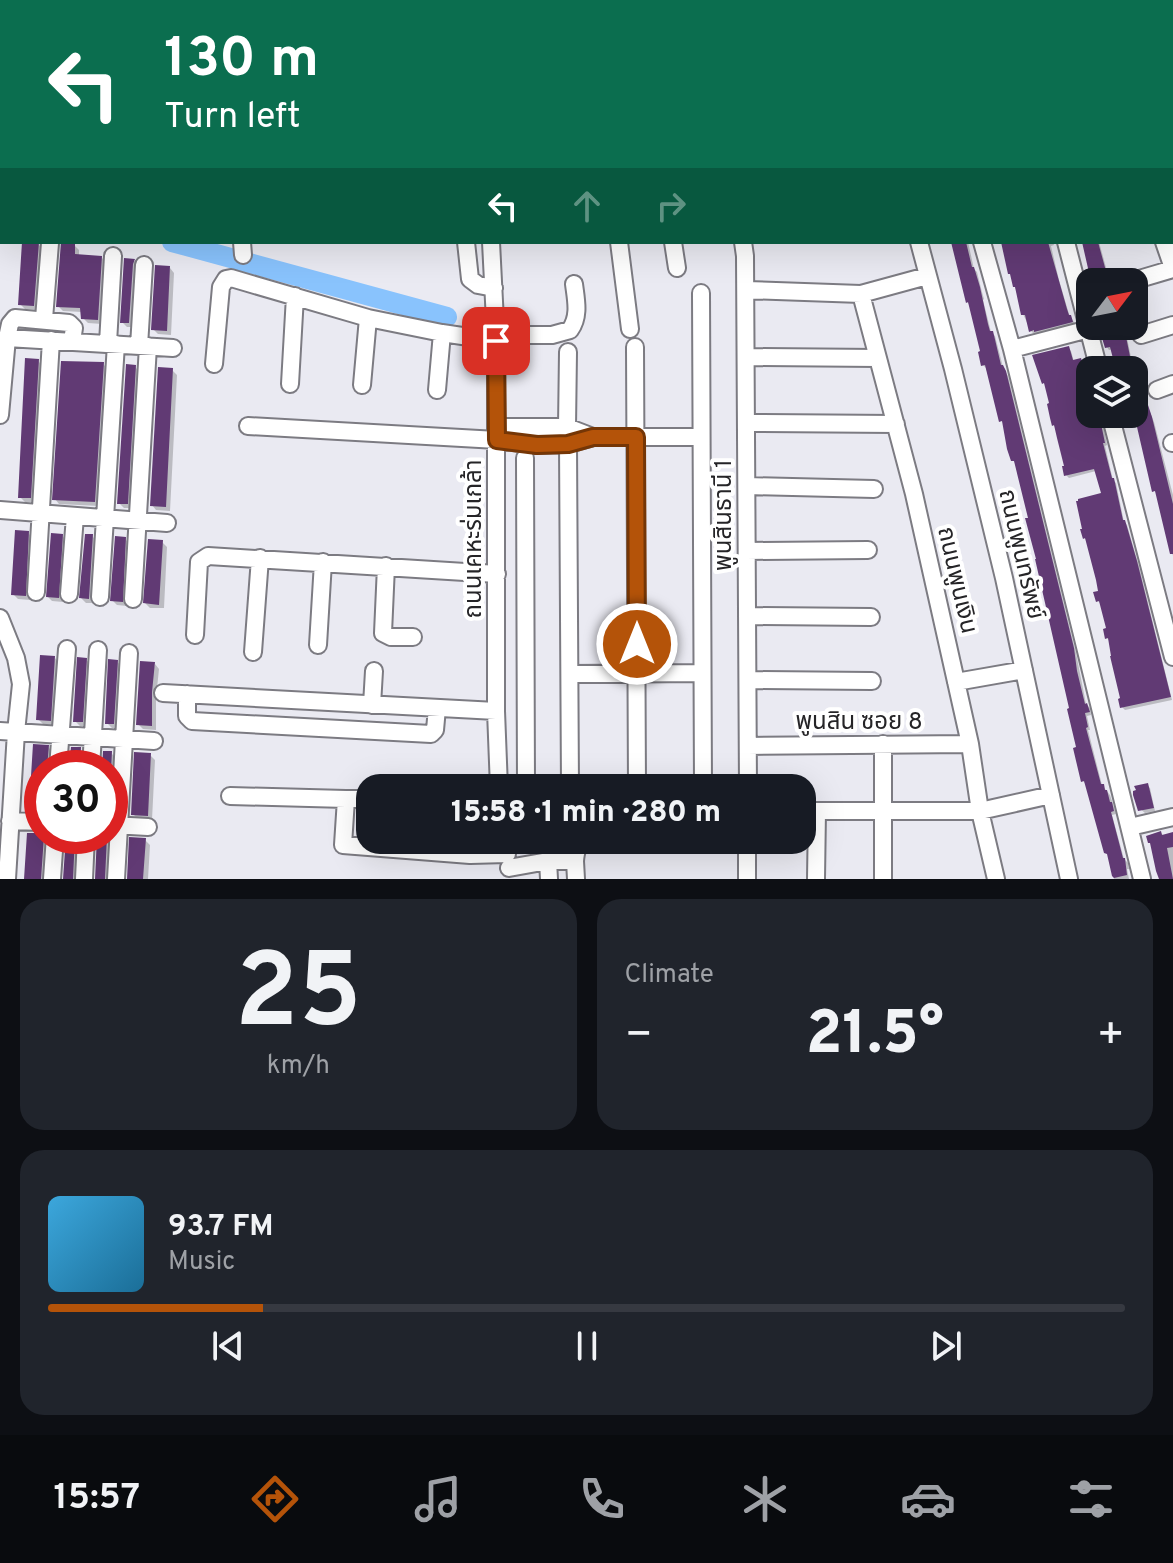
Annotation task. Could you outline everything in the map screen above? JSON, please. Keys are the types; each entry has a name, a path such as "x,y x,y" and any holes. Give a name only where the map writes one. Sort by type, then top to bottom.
{"street":[{"path":"44,319 50,244"},
{"path":"466,244 470,279 478,285 494,288"},
{"name":"ถนนเคหะร่มเกล้า","path":"491,244 496,338 498,774"},
{"path":"619,244 630,329"},
{"path":"673,244 677,268"},
{"name":"พูนสินธานี 1","path":"743,244 746,290 748,774"},
{"name":"ถนนพูนทรัพย์","path":"919,244 1004,578 1069,879"},
{"path":"983,244 1012,349 1142,879"},
{"path":"1067,244 1076,280"},
{"path":"1148,276 1173,268 1165,244"},
{"path":"100,597 106,518 113,256"},
{"path":"133,599 144,346 144,265"},
{"path":"746,290 861,294 927,276"},
{"path":"214,364 221,287 226,279 233,278 368,318 442,333 496,338 552,335 570,330 577,306 574,284"},
{"path":"701,293 703,774"},
{"name":"ถนนพูนเงิน","path":"861,294 914,494 970,744 980,811 996,879"},
{"path":"290,384 295,296"},
{"path":"0,415 7,338 10,324 15,318 71,324 74,328 72,341"},
{"path":"362,385 368,318"},
{"path":"1148,333 1173,325"},
{"path":"1012,349 1076,332"},
{"path":"437,390 442,333"},
{"path":"7,338 173,348"},
{"path":"36,592 51,340"},
{"path":"635,347 637,774"},
{"path":"568,352 561,444 570,674 570,774"},
{"path":"746,357 878,358"},
{"path":"747,423 896,424"},
{"path":"248,426 497,434 561,427 593,437"},
{"path":"1114,428 1173,657"},
{"path":"497,434 537,445 561,444 593,437 700,437"},
{"path":"525,458 526,774"},
{"path":"747,486 874,489"},
{"path":"0,510 167,523"},
{"path":"69,594 75,516"},
{"path":"747,551 868,550"},
{"path":"195,635 198,570 202,559 208,556 386,566 497,569 525,565"},
{"path":"253,652 260,558"},
{"path":"318,645 323,562"},
{"path":"386,566 383,633 391,637 413,637"},
{"path":"747,616 871,617"},
{"path":"0,618 20,671 21,684 8,732 10,821 4,845 7,879"},
{"path":"59,750 67,649"},
{"path":"92,750 98,650"},
{"path":"123,750 129,653"},
{"path":"956,682 1024,670"},
{"path":"372,705 374,671"},
{"path":"570,674 702,673"},
{"path":"748,680 872,681"},
{"path":"163,693 496,711"},
{"path":"187,694 187,716 192,721 431,734 435,730 437,708"},
{"path":"231,723 232,697"},
{"path":"8,732 154,741"},
{"path":"883,744 883,879"},
{"name":"พูนสิน ซอย 8","path":"748,746 970,744"},
{"path":"816,811 980,811 1051,795"},
{"path":"230,796 356,799"},
{"path":"346,799 343,845 356,845"},
{"path":"1130,827 1173,817"},
{"path":"10,821 24,821"},
{"path":"128,826 148,827"},
{"path":"52,879 54,854"},
{"path":"84,879 85,854"},
{"path":"116,854 116,879"},
{"path":"576,854 576,879"},
{"path":"747,854 747,879"},
{"path":"813,854 816,879"},
{"path":"508,860 575,861"},
{"path":"548,861 549,879"}],"building":[{"path":"22,244 39,244 34,306 18,305"},
{"path":"61,244 75,244 75,254 102,256 98,320 81,319 80,308 56,307"},
{"path":"951,244 966,244 990,331 993,331 1001,365 1006,371 1085,704 1090,712 1085,713 1086,728 1101,784 1104,784 1112,802 1114,811 1111,812 1127,875 1112,876 1084,781 1081,782 1073,748 1076,747 1069,708 1025,518 1028,518 985,365 981,366 980,351"},
{"path":"1001,244 1049,244 1073,322 1029,332 1008,274"},
{"path":"1082,244 1099,244 1105,268 1088,268"},
{"path":"124,258 135,259 129,323 120,323"},
{"path":"155,265 170,266 167,331 151,330"},
{"path":"1103,340 1127,340 1130,356 1112,356 1110,347 1105,348"},
{"path":"1069,346 1073,360 1076,359 1076,428 1102,428 1103,443 1171,697 1120,708 1108,638 1105,639 1103,629 1106,628 1099,601 1096,602 1093,592 1098,591 1096,580 1080,529 1076,501 1101,493 1094,469 1064,476 1044,383 1032,355"},
{"path":"25,358 39,359 31,498 18,498"},
{"path":"61,361 104,362 95,502 52,500"},
{"path":"126,364 136,365 128,504 117,504"},
{"path":"158,367 173,368 166,507 150,506"},
{"path":"1148,405 1173,504 1173,554 1170,554 1155,491 1152,492 1137,428 1148,428"},
{"path":"15,530 29,531 26,596 11,595"},
{"path":"51,533 63,534 59,598 46,597"},
{"path":"85,534 93,534 89,599 79,598"},
{"path":"115,536 126,537 123,602 110,601"},
{"path":"148,539 163,540 159,605 143,603"},
{"path":"40,655 55,656 51,721 36,720"},
{"path":"77,657 87,658 83,722 73,722"},
{"path":"108,659 118,660 114,724 105,724"},
{"path":"140,661 155,662 152,726 136,725"},
{"path":"33,744 49,745 49,750 33,750"},
{"path":"134,752 151,753 148,816 131,815"},
{"path":"1148,783 1154,808 1138,811 1133,795 1136,790 1134,786"},
{"path":"1161,831 1162,835 1173,832 1173,847 1167,848 1173,879 1159,879 1146,836"},
{"path":"129,837 146,838 143,879 127,879"},
{"path":"26,854 43,854 41,879 24,879"},
{"path":"65,854 74,854 73,879 63,879"},
{"path":"96,854 106,854 105,879 95,879"}],"waterway":[{"path":"179,244 447,317"}],"route":[{"path":"496,341 497,440 537,445 568,444 593,437 636,437 637,644"}]}
